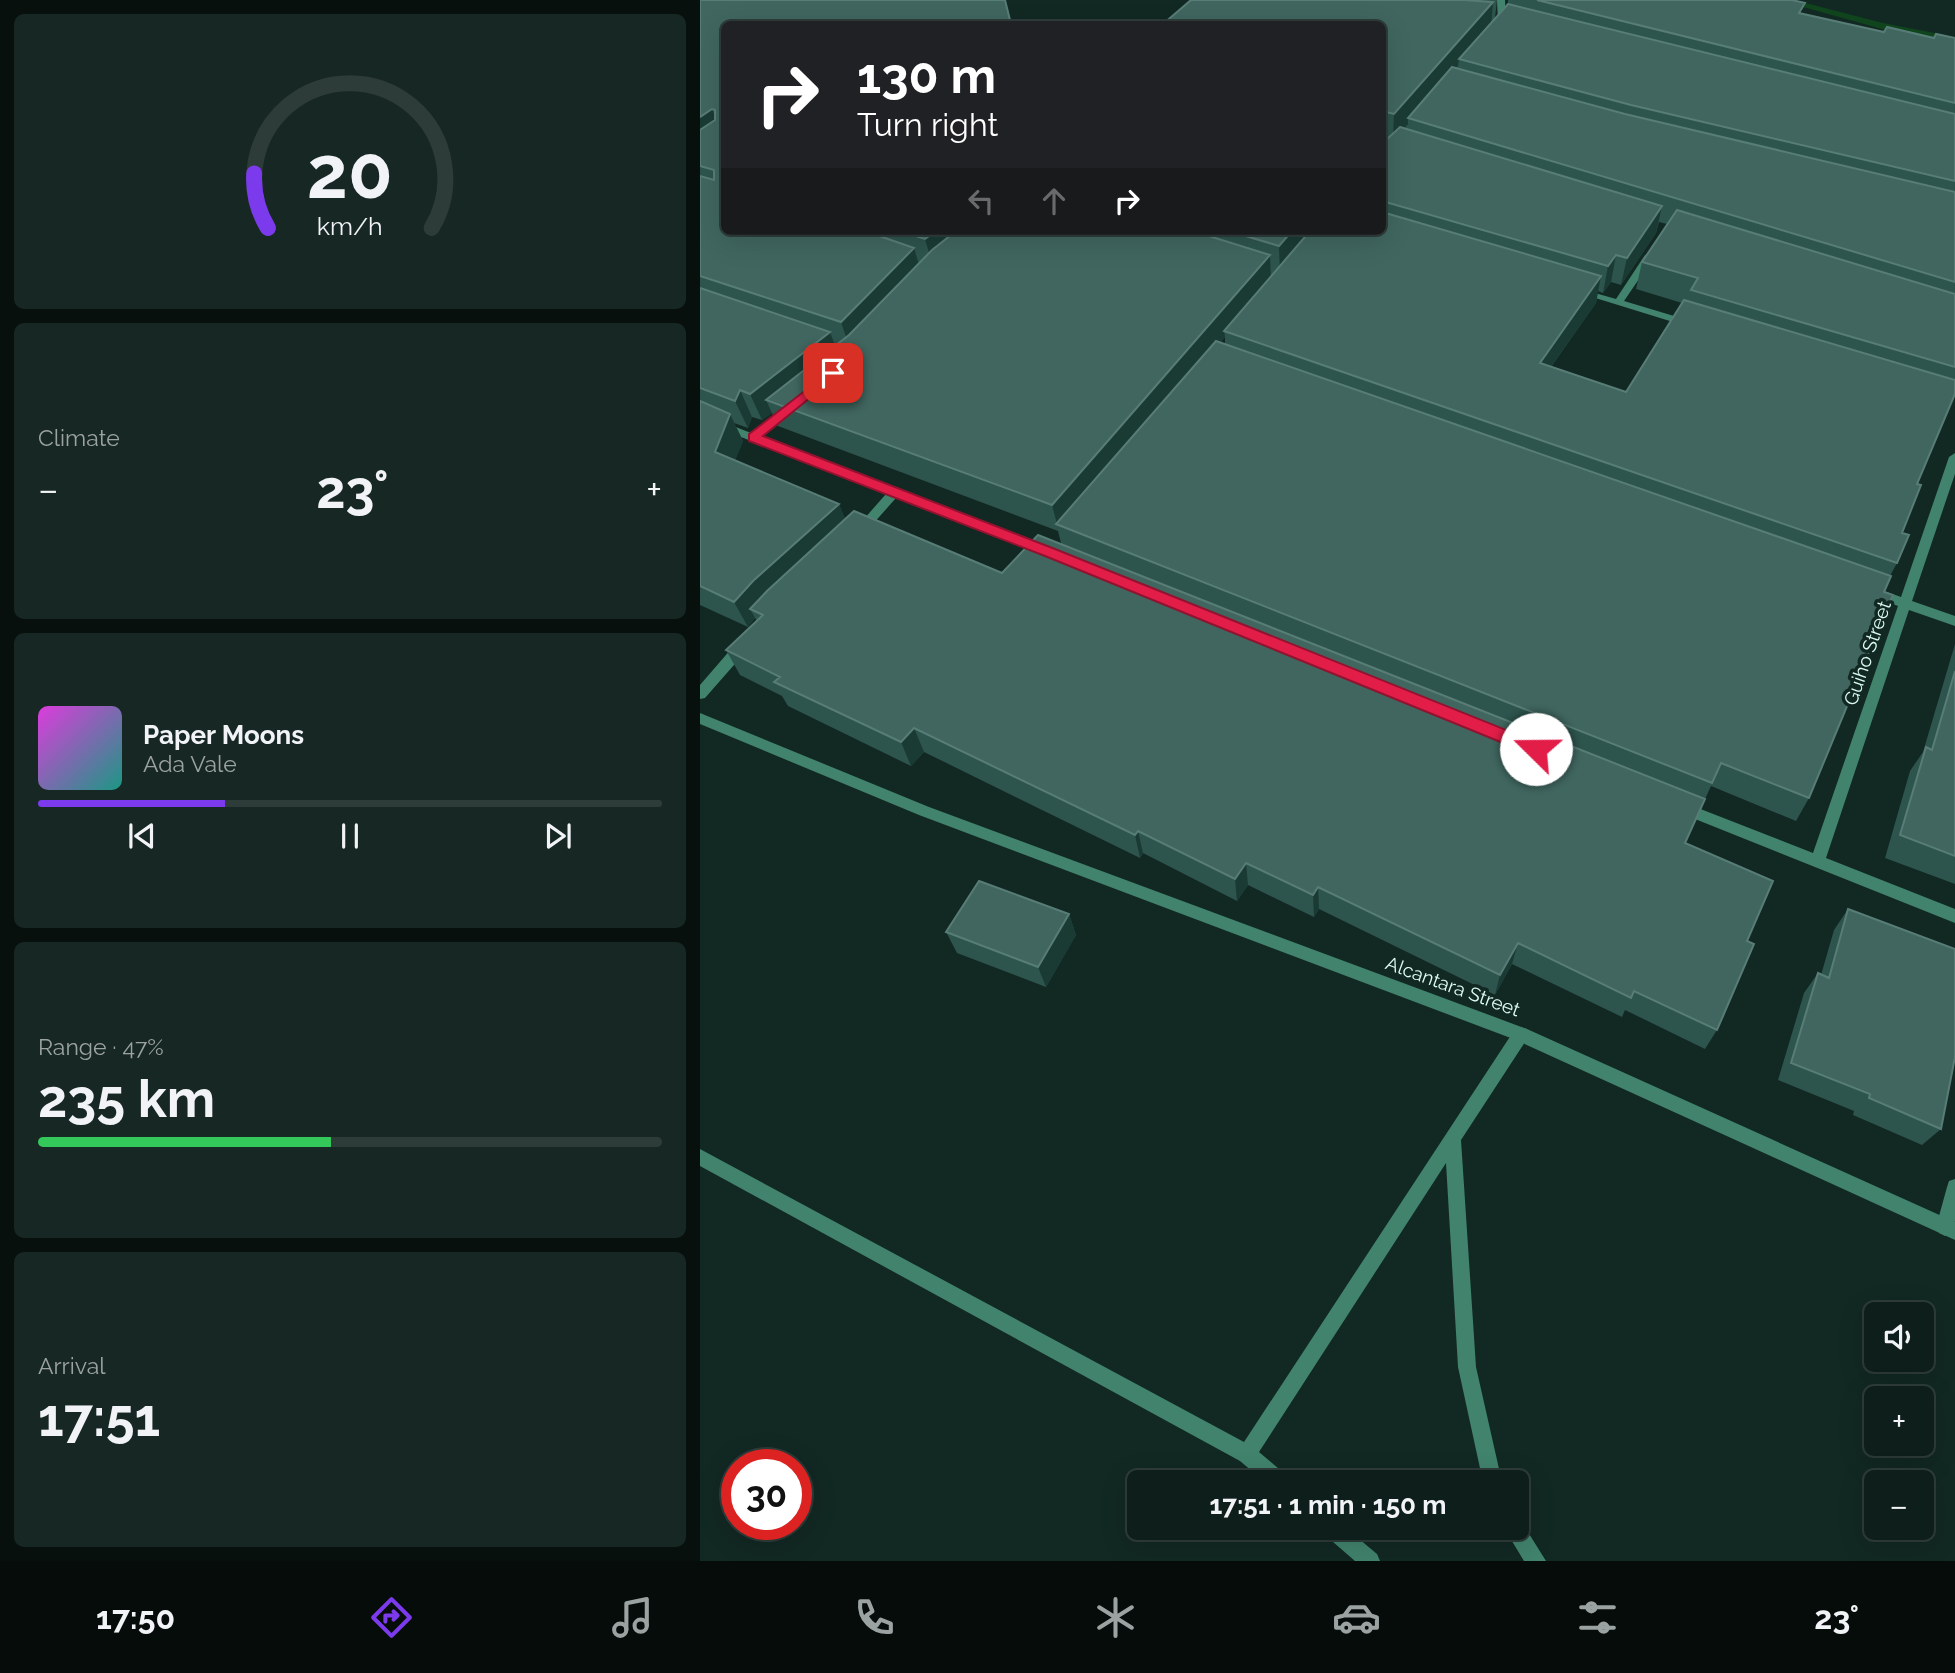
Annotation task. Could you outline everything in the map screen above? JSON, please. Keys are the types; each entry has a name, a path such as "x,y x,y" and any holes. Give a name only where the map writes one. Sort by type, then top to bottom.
{"street":[{"path":"1494,33 1502,23 1501,0"},
{"path":"1489,23 1515,27"},
{"path":"1618,303 1652,252"},
{"path":"1567,288 1700,327"},
{"path":"753,438 793,405"},
{"path":"700,417 1057,551"},
{"name":"Guiho Street","path":"1817,863 1955,457"},
{"path":"848,543 895,492"},
{"path":"1866,590 1955,621"},
{"path":"700,694 755,631"},
{"name":"Alcantara Street","path":"700,718 924,811 1521,1034 1950,1229"},
{"path":"1663,801 1955,916"},
{"path":"1247,1454 1521,1034"},
{"path":"1453,1138 1467,1367 1490,1470"},
{"path":"700,1157 1247,1454 1265,1470"},
{"path":"1950,1229 1955,1187"},
{"path":"1346,1540 1370,1561"},
{"path":"1522,1540 1536,1561"}],"building":[{"path":"700,0 1005,0 1010,21 721,21 721,235 877,235 914,248 841,322 700,276 700,176 714,180 714,170 700,166 700,130 715,120 715,110 712,109 700,117"},
{"path":"1191,0 1493,2 1394,114 1386,112 1386,21 1166,21"},
{"path":"1537,0 1792,0 1805,3 1799,13 1884,32 1887,27 1934,38 1936,34 1955,38 1955,103"},
{"path":"1508,4 1955,114 1955,181 1631,105 1459,59"},
{"path":"1452,67 1625,114 1955,192 1955,282 1408,118"},
{"path":"1400,127 1662,206 1627,258 1616,255 1608,266 1386,202 1386,140"},
{"path":"1677,210 1955,294 1955,367 1691,290 1698,278 1642,262"},
{"path":"1386,213 1601,276 1540,363 1626,392 1684,300 1955,380 1955,394 1917,484 1921,485 1902,533 1909,535 1897,563 1224,331 1307,235 1386,235"},
{"path":"912,235 930,235 925,239"},
{"path":"951,235 1206,235 1270,255 1052,505 766,400 849,335 932,250"},
{"path":"1242,235 1289,235 1279,246"},
{"path":"700,288 830,332 750,394 740,390 735,401 700,388"},
{"path":"1216,341 1891,576 1884,592 1893,595 1809,798 1721,763 1712,783 1056,524"},
{"path":"700,401 730,414 715,452 839,504 753,581 734,602 700,586"},
{"path":"854,511 1002,573 1038,535 1705,799 1685,843 1773,881 1747,941 1754,944 1717,1030 1634,991 1631,998 1518,943 1500,975 1318,887 1313,895 1246,863 1235,879 1138,831 1135,835 914,728 901,742 774,682 780,677 726,650 763,615 750,609"},
{"path":"1955,671 1955,856 1900,835 1926,747 1932,750"},
{"path":"979,881 1069,914 1038,967 946,932"},
{"path":"1848,909 1955,949 1955,1057 1941,1129 1869,1098 1870,1094 1791,1063 1818,973 1829,978"}],"waterway":[{"path":"1783,0 1882,26 1955,40"}],"route":[{"path":"833,373 753,438 1050,553 1536,749"}]}
